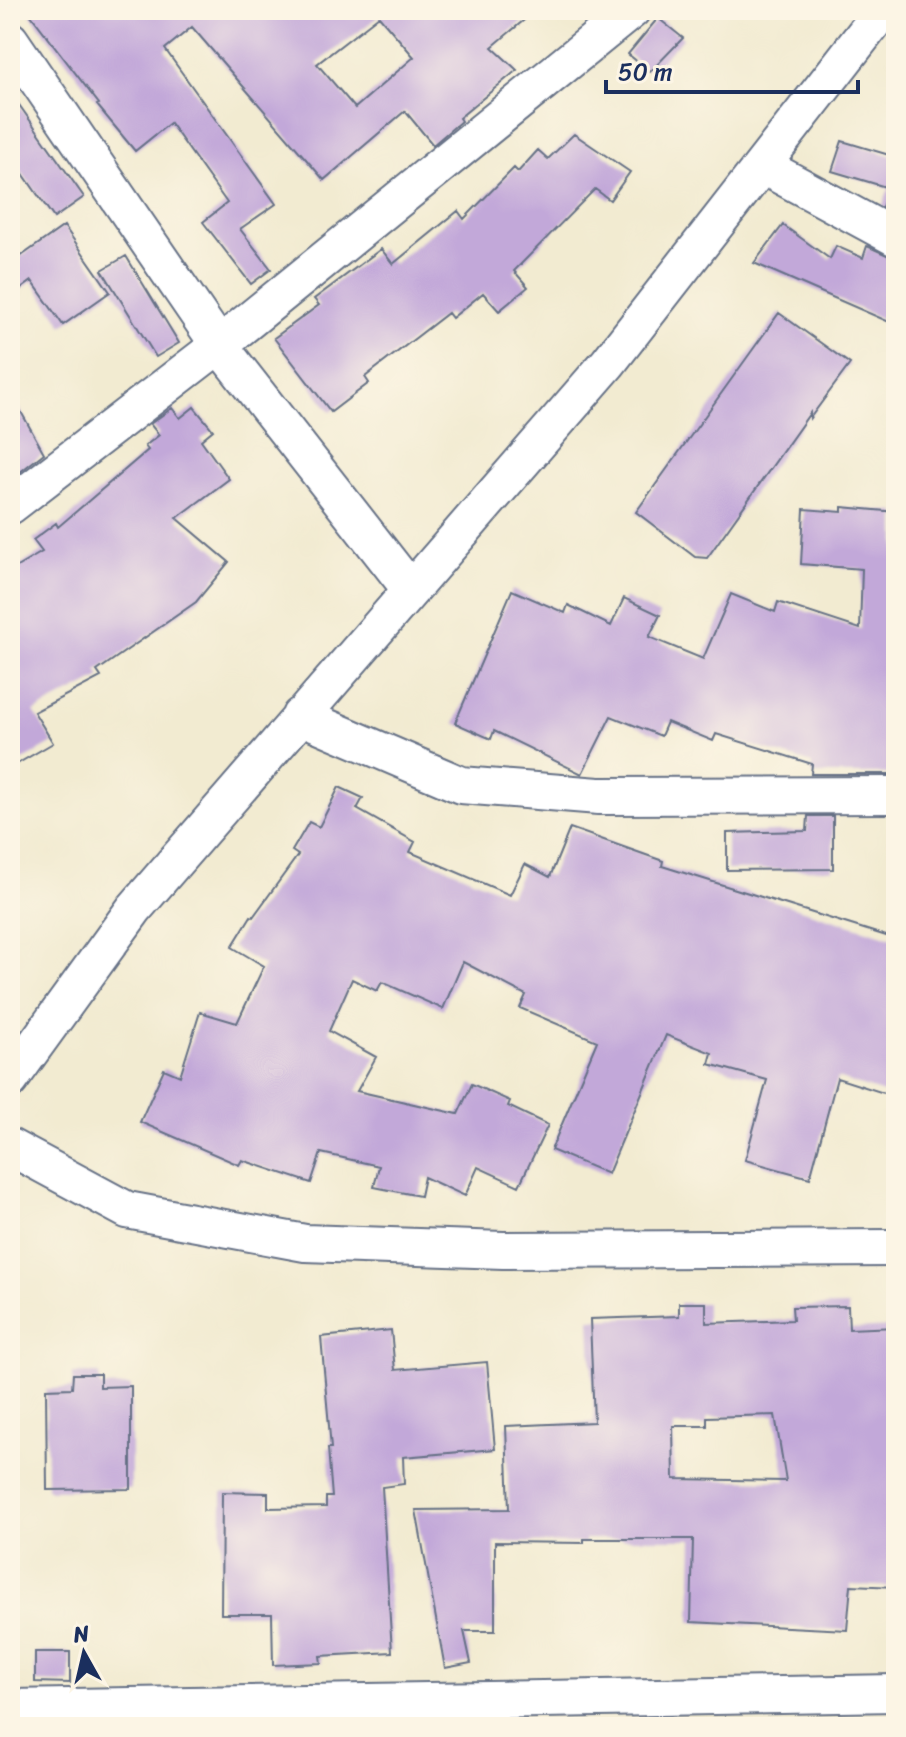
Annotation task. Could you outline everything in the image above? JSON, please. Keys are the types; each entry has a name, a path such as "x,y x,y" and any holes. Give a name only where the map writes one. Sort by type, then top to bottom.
{"street":[{"path":"10,506 219,345 632,10"},
{"path":"10,1080 134,909 608,363 883,10"},
{"path":"10,40 219,345 410,589"},
{"path":"763,166 896,238"},
{"path":"300,716 461,785 599,796 896,795"},
{"path":"10,1147 127,1210 305,1243 503,1250 896,1248"},
{"path":"10,1708 896,1693"}],"building":[{"path":"27,10 536,10 492,47 517,70 459,118 461,121 433,145 405,111 324,180 192,27 165,49 276,204 240,229 271,269 251,284 203,222 227,203 170,123 135,151","holes":["379,16 414,57 355,108 317,64"]},
{"path":"658,18 683,38 650,72 628,54"},
{"path":"10,92 84,197 54,218 10,155"},
{"path":"574,134 630,172 610,200 595,189 514,271 528,287 499,311 483,293 452,318 448,313 365,377 369,383 331,412 274,338 319,305 314,299 381,249 393,264 458,211 464,219 514,168 518,172 538,150 548,159"},
{"path":"842,141 896,157 896,214 882,207 889,188 832,171"},
{"path":"783,225 830,259 836,246 863,258 867,246 896,259 896,325 754,263"},
{"path":"64,226 110,292 63,325 32,281 10,297 10,264"},
{"path":"126,256 179,343 156,357 102,270"},
{"path":"779,313 850,364 810,418 810,413 707,558 695,557 636,512"},
{"path":"10,392 44,453 10,480"},
{"path":"194,407 213,430 201,440 229,479 177,518 229,562 196,602 97,671 101,677 34,712 53,743 10,768 10,571 42,552 33,540 56,523 58,527 148,450 145,446 159,435 150,424 172,408 180,418"},
{"path":"842,507 896,512 896,774 811,774 812,764 716,734 713,741 667,722 661,736 611,716 582,774 494,731 491,739 455,723 512,590 565,613 568,605 611,626 624,598 660,615 649,637 703,659 731,594 775,612 778,602 860,629 862,569 801,564 804,509 842,512"},
{"path":"339,787 363,798 357,809 415,842 410,852 510,895 525,864 550,877 570,828 663,861 662,866 896,939 896,1097 837,1078 810,1178 745,1160 767,1080 709,1064 712,1053 666,1035 608,1174 551,1150 597,1041 520,1008 526,995 463,962 443,1009 382,982 377,991 352,979 329,1031 376,1057 357,1091 458,1114 472,1084 510,1101 508,1106 548,1125 519,1186 478,1167 465,1196 424,1177 420,1196 374,1187 379,1166 321,1153 311,1183 242,1160 239,1165 140,1122 164,1069 180,1076 200,1012 237,1023 264,966 232,947 251,916 298,855 292,851 309,822 319,827"},
{"path":"808,816 833,816 833,869 727,870 727,833 807,831"},
{"path":"679,1303 706,1303 706,1323 793,1320 792,1307 848,1306 849,1329 896,1327 896,1587 851,1585 847,1630 691,1622 693,1539 495,1542 495,1631 464,1631 471,1663 445,1668 416,1510 509,1509 506,1426 594,1422 590,1319 679,1316","holes":["775,1415 786,1481 674,1479 673,1426 707,1426 707,1417"]},
{"path":"391,1330 395,1370 487,1362 495,1449 403,1457 404,1484 382,1487 392,1652 320,1656 321,1663 273,1665 272,1614 221,1614 222,1492 268,1493 268,1508 326,1507 326,1497 332,1497 328,1448 331,1448 321,1337"},
{"path":"73,1374 100,1374 100,1387 131,1386 131,1489 47,1490 46,1389 72,1388"},
{"path":"35,1652 70,1652 70,1683 35,1682"}]}
